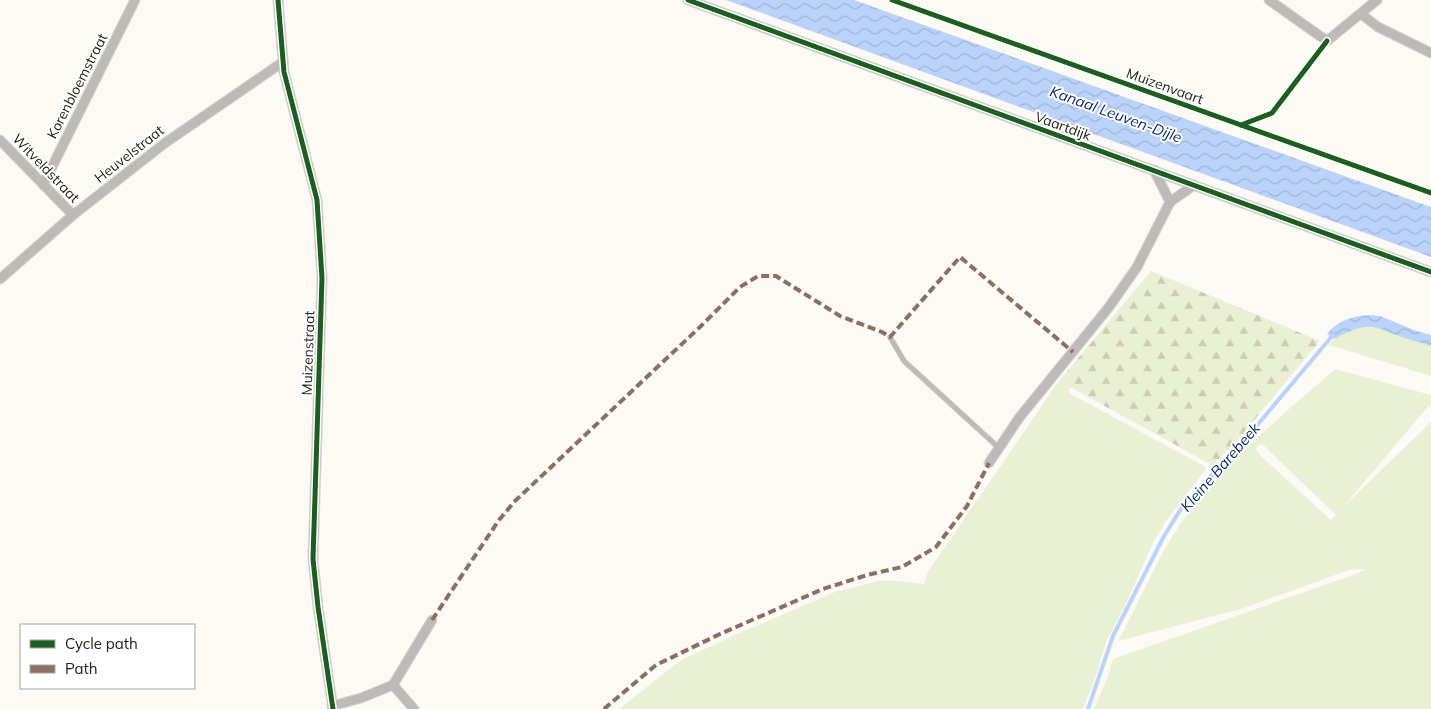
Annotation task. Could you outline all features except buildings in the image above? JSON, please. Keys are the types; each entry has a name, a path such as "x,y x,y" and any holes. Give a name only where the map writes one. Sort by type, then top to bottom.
{"street":[{"name":"Korenbloemstraat","path":"43,185 135,0"},
{"name":"Muizenstraat","path":"278,0 282,62 316,200 320,242 322,278 313,559 333,708"},
{"name":"Vaartdijk","path":"688,0 1431,272"},
{"path":"1269,0 1327,41 1377,0"},
{"path":"1361,14 1378,27 1431,53"},
{"name":"Heuvelstraat","path":"0,279 73,215 165,142 282,62"},
{"name":"Witveldstraat","path":"0,140 73,215"},
{"path":"1154,170 1170,202"},
{"path":"990,463 1019,418 1109,307 1137,268 1170,202 1194,185"},
{"path":"333,708 392,685 432,620"},
{"path":"392,685 414,709"}],"lane":[{"name":"Muizenvaart","path":"892,0 1431,193"},
{"path":"890,337 904,361 999,448"}],"green space":[{"path":"1151,271 1320,341 1236,442 1212,465 1058,382"},
{"path":"1368,326 1377,327 1431,346 1431,376 1329,345 1337,337 1347,332"},
{"path":"1335,369 1431,395 1431,403 1344,506 1431,422 1431,709 1094,709 1113,659 1366,569 1349,570 1241,609 1118,641 1164,551 1197,501 1253,442","holes":["1262,444 1336,515 1331,520 1262,457 1256,450 1258,446"]},
{"path":"1058,382 1069,389 1069,393 1204,466 1206,469 1168,518 1153,543 1124,608 1106,641 1097,673 1083,709 619,709 681,660 835,592 879,581 924,584 928,572"}],"water":[{"name":"Kanaal Leuven-Dijle","path":"726,0 854,0 1431,207 1431,257"},
{"path":"1368,315 1380,316 1431,335 1431,346 1372,327 1357,329 1334,339 1327,334 1336,325 1345,320"}],"waterway":[{"name":"Kleine Barebeek","path":"1088,709 1113,636 1164,536 1181,509 1238,448 1333,335"}],"marked path":[{"path":"432,620 499,520 515,501 740,287 758,276 776,276 840,316 882,332 890,337 960,257 1073,352"},
{"path":"604,709 656,665 720,634 823,589 867,575 902,567 936,547 967,506 989,463"}],"cycle path":[{"path":"278,0 284,72 317,200 322,278 313,559 333,709"},
{"path":"688,0 1431,272"},
{"path":"892,0 1431,193"},
{"path":"1241,125 1272,113 1327,41"}]}
